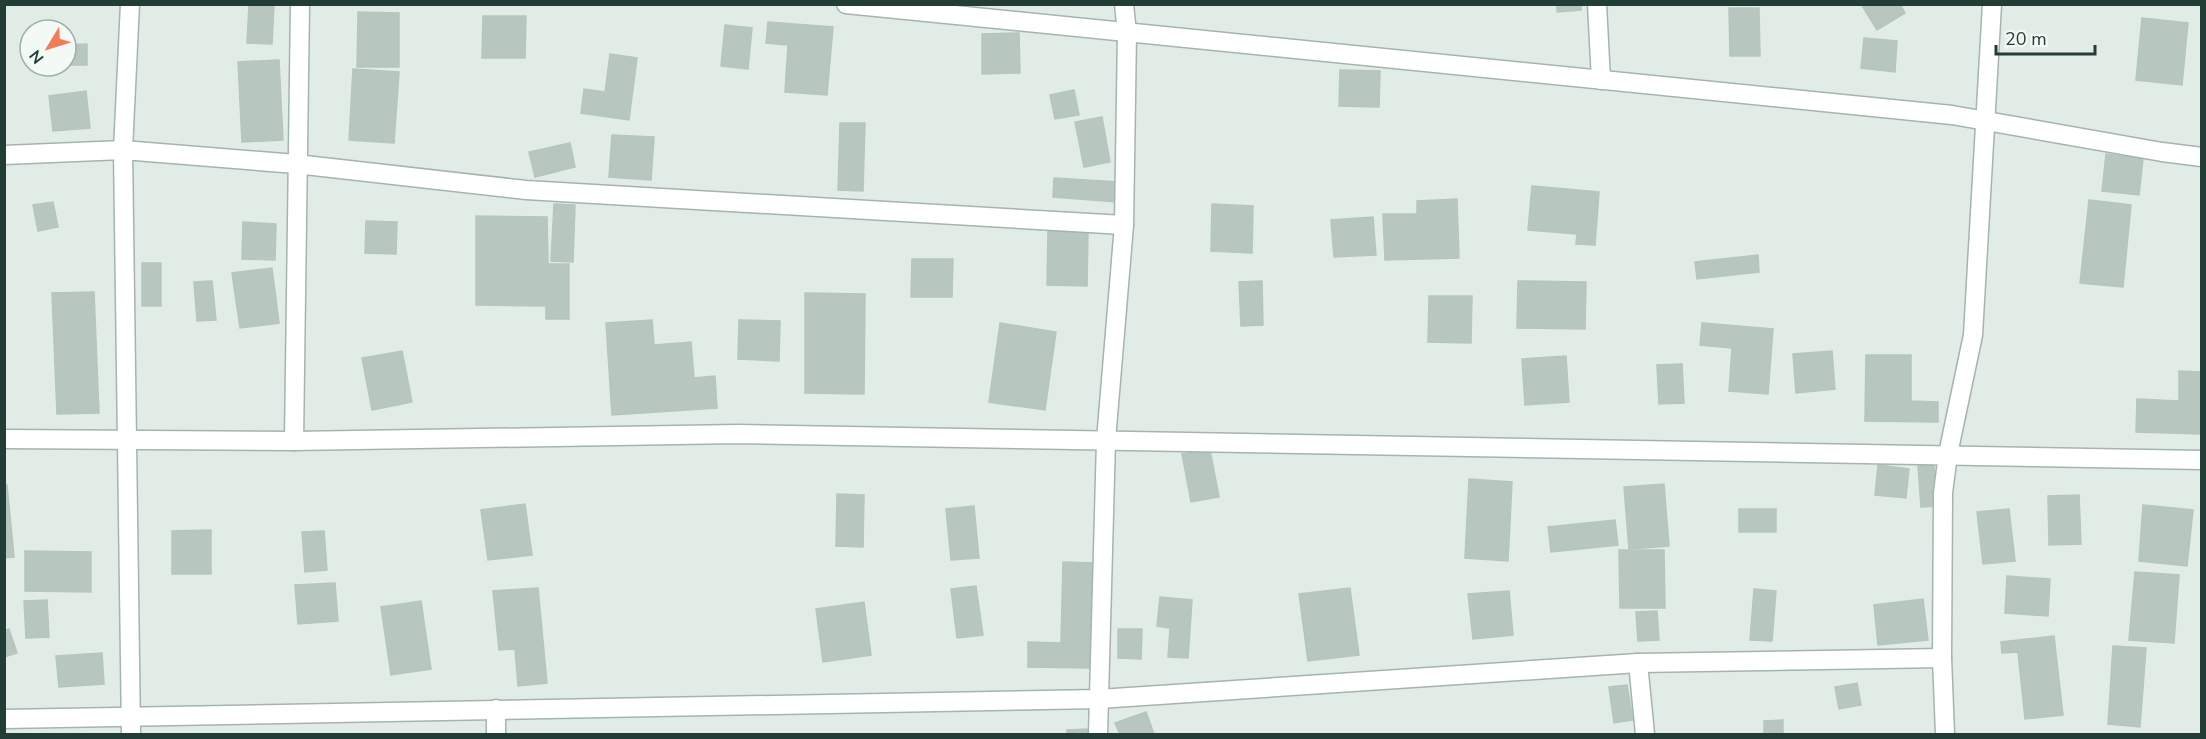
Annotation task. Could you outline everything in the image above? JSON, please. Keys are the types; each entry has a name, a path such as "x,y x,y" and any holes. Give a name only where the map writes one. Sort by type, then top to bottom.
{"street":[{"path":"130,4 123,150 131,725"},
{"path":"294,441 296,164 300,4"},
{"path":"846,4 1952,115 2202,157"},
{"path":"1098,735 1106,440 1124,225 1127,33 1124,4"},
{"path":"1597,4 1601,80"},
{"path":"1945,735 1942,657 1943,493 1948,454 1973,335 1992,4"},
{"path":"4,155 123,150 296,164 526,190 1124,225"},
{"path":"4,439 294,441 739,434 2202,460"},
{"path":"4,719 131,725 496,709 1099,699 1638,663 1942,657"},
{"path":"1638,663 1645,735"},
{"path":"496,709 496,735"}],"building":[{"path":"249,4 274,4 272,44 247,43"},
{"path":"1557,4 1581,4 1581,10 1557,12"},
{"path":"1861,4 1900,4 1905,13 1877,30"},
{"path":"1729,8 1759,8 1760,56 1730,56"},
{"path":"358,12 399,13 399,67 357,67"},
{"path":"483,16 526,16 525,58 482,58"},
{"path":"2142,18 2188,23 2182,85 2136,80"},
{"path":"768,22 833,27 827,95 785,92 788,45 766,43"},
{"path":"725,25 752,28 748,69 721,66"},
{"path":"1019,33 1020,73 982,74 982,34"},
{"path":"1864,38 1897,41 1895,72 1861,68"},
{"path":"78,44 87,44 87,65 78,65"},
{"path":"610,54 637,58 629,120 581,113 584,89 605,92"},
{"path":"279,60 283,140 242,142 238,62"},
{"path":"353,69 399,72 394,143 349,140"},
{"path":"1340,70 1380,71 1379,107 1339,106"},
{"path":"1074,90 1079,115 1055,119 1050,95"},
{"path":"86,91 90,128 53,131 49,96"},
{"path":"1102,117 1110,162 1084,167 1075,122"},
{"path":"840,123 865,123 863,191 838,190"},
{"path":"612,135 654,137 651,180 609,177"},
{"path":"570,143 575,167 535,177 529,152"},
{"path":"2106,154 2143,159 2139,195 2102,191"},
{"path":"1054,178 1119,182 1117,202 1053,197"},
{"path":"1532,186 1599,192 1595,245 1576,244 1577,234 1528,230"},
{"path":"1457,199 1459,258 1385,260 1383,214 1417,214 1417,201"},
{"path":"2089,200 2131,205 2123,287 2080,283"},
{"path":"53,202 58,227 38,231 33,205"},
{"path":"554,204 575,205 573,262 551,261"},
{"path":"1212,204 1253,206 1252,253 1211,251"},
{"path":"476,216 547,217 548,264 569,264 569,319 546,319 546,306 476,305"},
{"path":"1373,217 1376,255 1334,257 1331,220"},
{"path":"366,221 397,222 396,254 365,253"},
{"path":"243,222 276,224 275,260 242,259"},
{"path":"1048,231 1088,231 1087,286 1047,285"},
{"path":"1758,255 1759,272 1697,279 1695,262"},
{"path":"912,259 953,259 952,297 911,297"},
{"path":"142,263 161,263 161,306 142,306"},
{"path":"272,268 279,323 240,328 232,273"},
{"path":"212,281 216,320 197,321 194,282"},
{"path":"1262,281 1263,325 1241,326 1239,282"},
{"path":"1518,281 1586,282 1585,329 1517,328"},
{"path":"94,292 99,413 57,414 52,293"},
{"path":"805,293 865,294 864,394 805,393"},
{"path":"1429,296 1472,296 1471,343 1428,342"},
{"path":"652,320 654,345 691,342 694,378 715,376 717,408 612,415 606,323"},
{"path":"739,320 780,321 779,361 738,359"},
{"path":"1000,323 1056,332 1045,410 989,402"},
{"path":"1702,323 1773,329 1768,394 1729,391 1732,348 1700,345"},
{"path":"402,351 412,402 372,410 362,358"},
{"path":"1832,351 1835,389 1796,393 1793,354"},
{"path":"1866,355 1911,355 1911,401 1938,402 1938,422 1865,421"},
{"path":"1566,356 1569,402 1525,405 1522,359"},
{"path":"1682,364 1684,403 1659,404 1657,365"},
{"path":"2179,371 2202,372 2202,434 2136,432 2137,399 2179,401"},
{"path":"1210,450 1219,497 1191,502 1182,454"},
{"path":"1878,465 1909,469 1906,498 1875,495"},
{"path":"1934,465 1937,506 1921,507 1918,466"},
{"path":"1469,479 1512,482 1508,561 1465,558"},
{"path":"1664,484 1669,546 1629,549 1624,487"},
{"path":"7,485 14,557 4,558 4,486"},
{"path":"837,494 864,495 863,547 836,546"},
{"path":"2079,495 2081,544 2049,545 2048,496"},
{"path":"525,504 532,555 488,560 481,510"},
{"path":"2143,505 2193,510 2187,566 2139,561"},
{"path":"974,506 979,558 951,560 946,509"},
{"path":"1739,509 1776,509 1776,532 1739,532"},
{"path":"2009,509 2015,561 1983,564 1977,512"},
{"path":"1615,520 1618,545 1551,552 1548,527"},
{"path":"211,530 211,574 172,574 172,531"},
{"path":"324,531 327,570 305,572 302,532"},
{"path":"1619,550 1664,550 1665,608 1620,608"},
{"path":"25,551 91,552 91,592 25,591"},
{"path":"1063,562 1092,563 1089,668 1028,667 1028,642 1061,643"},
{"path":"2135,572 2179,575 2174,643 2129,640"},
{"path":"2007,576 2050,579 2048,616 2005,613"},
{"path":"335,583 338,621 298,624 295,585"},
{"path":"976,586 983,635 957,638 951,589"},
{"path":"538,588 547,683 518,686 515,649 499,650 493,591"},
{"path":"1350,588 1359,655 1308,661 1299,594"},
{"path":"1754,589 1776,591 1772,641 1750,640"},
{"path":"1509,591 1513,635 1473,639 1468,594"},
{"path":"1160,597 1192,600 1188,658 1168,657 1170,628 1157,626"},
{"path":"1923,599 1928,640 1878,645 1874,605"},
{"path":"47,600 49,637 26,638 24,601"},
{"path":"421,601 431,669 391,675 381,607"},
{"path":"864,602 871,655 823,662 816,609"},
{"path":"1657,611 1659,640 1638,641 1636,612"},
{"path":"9,629 17,653 4,657 4,631"},
{"path":"1118,629 1142,629 1141,659 1118,658"},
{"path":"2054,636 2063,715 2025,719 2018,652 2002,653 2001,642"},
{"path":"2113,646 2146,648 2140,727 2108,724"},
{"path":"102,653 104,684 59,687 56,656"},
{"path":"1857,683 1861,705 1839,709 1835,687"},
{"path":"1627,685 1633,720 1614,723 1609,687"},
{"path":"1146,712 1154,734 1120,734 1115,723"},
{"path":"1783,720 1783,734 1764,734 1764,721"},
{"path":"1088,729 1089,734 1067,734 1067,730"}]}
